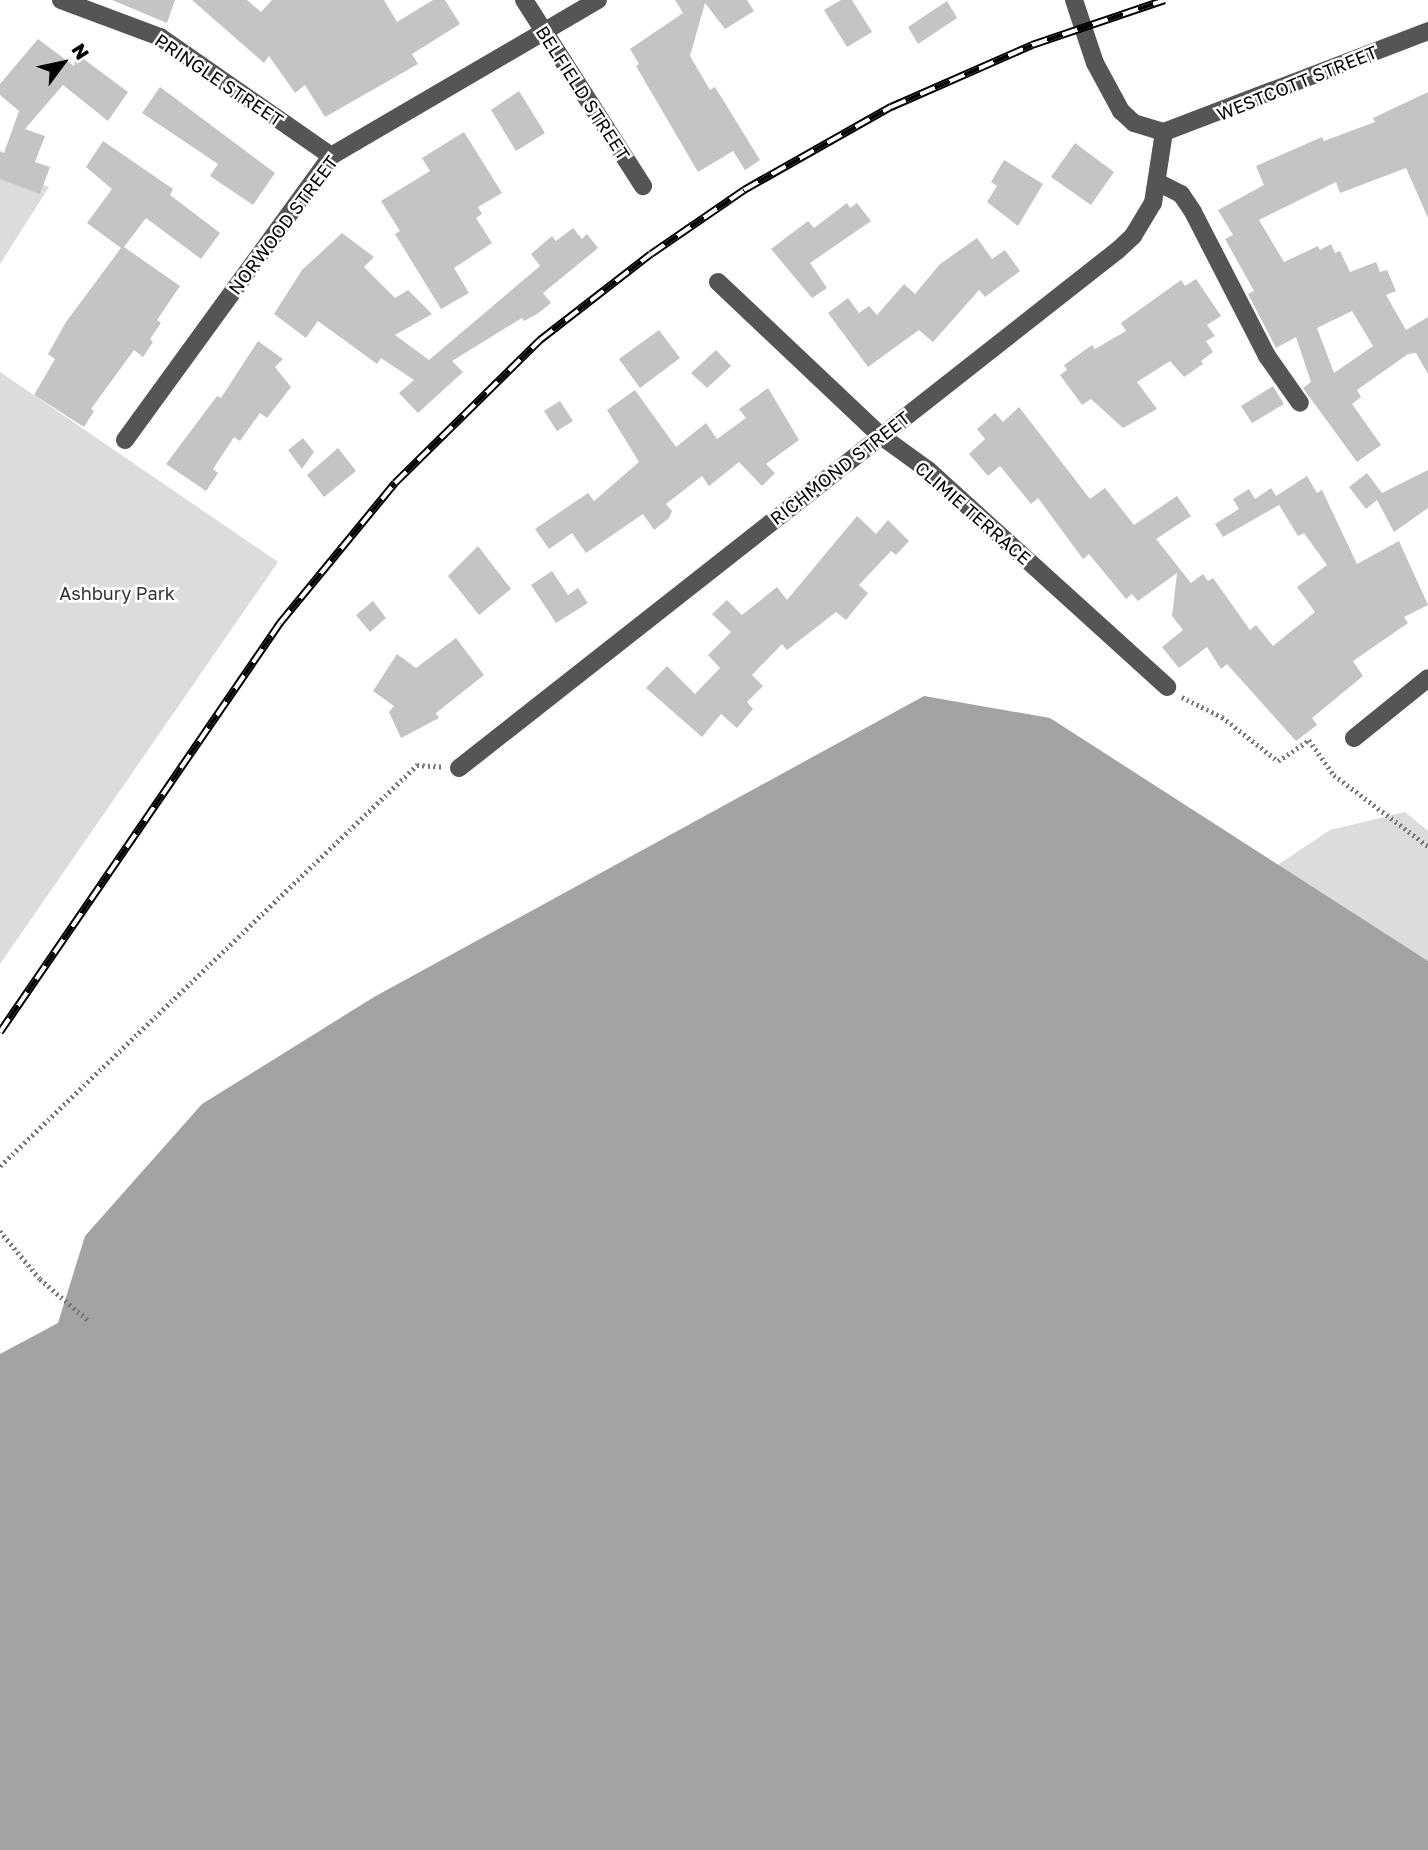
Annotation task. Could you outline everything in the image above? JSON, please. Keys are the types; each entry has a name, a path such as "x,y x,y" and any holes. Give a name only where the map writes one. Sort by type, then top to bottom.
{"street":[{"name":"PRINGLE STREET","path":"61,0 160,37 331,156"},
{"name":"BELFIELD STREET","path":"524,0 643,186"},
{"name":"NORWOOD STREET","path":"125,440 331,156 598,0"},
{"path":"1074,0 1095,63 1121,111 1141,127 1164,132"},
{"name":"WESTCOTT STREET","path":"1164,132 1428,31"},
{"name":"RICHMOND STREET","path":"459,768 1118,250 1143,222 1159,183 1164,132"},
{"path":"1159,183 1181,194 1194,212 1267,356 1300,403"},
{"name":"CLIMIE TERRACE","path":"718,282 881,436 928,470 1167,687"},
{"path":"1354,738 1428,678"}],"path":[{"path":"1167,687 1222,717 1278,761 1309,740 1334,775 1428,846"},
{"path":"0,1167 417,765 459,768"},
{"path":"0,1231 40,1279 90,1322"}],"green space":[{"path":"0,170 49,187 0,264"},
{"name":"Ashbury Park","path":"0,372 278,562 0,964"},
{"path":"1405,812 1428,831 1428,961 1276,866 1330,830"}],"shaded area":[{"path":"924,696 1050,718 1428,961 1428,1850 0,1850 0,1354 58,1323 85,1236 202,1104 374,997"}],"building":[{"path":"112,0 175,0 167,23"},
{"path":"192,0 247,0 261,12 272,0 384,0 397,22 433,0 445,0 460,24 412,54 418,64 325,117 305,85 295,93 269,56 264,63"},
{"path":"675,0 747,0 754,11 725,29 705,3 690,56 710,90 715,87 760,160 745,170 733,151 698,172 636,66 639,64 630,49 683,13"},
{"path":"841,0 852,0 872,32 847,47 824,10"},
{"path":"947,1 957,18 918,44 908,27"},
{"path":"38,39 74,66 77,54 128,92 108,121 63,85 25,129 45,136 35,162 50,167 40,194 0,179 0,151 4,153 19,111 0,95 0,84"},
{"path":"160,87 275,173 253,205 210,176 218,164 142,113"},
{"path":"519,91 545,133 516,151 491,110"},
{"path":"1428,92 1428,218 1406,168 1340,193 1336,182 1259,220 1284,262 1318,246 1320,250 1331,244 1335,253 1340,251 1350,272 1376,262 1380,272 1387,270 1396,291 1386,295 1406,330 1428,317 1428,374 1416,353 1408,354 1357,390 1361,397 1352,404 1381,445 1357,462 1303,388 1311,382 1296,337 1276,348 1248,294 1254,291 1225,239 1233,235 1218,210 1264,185 1256,166 1322,137 1324,141 1375,122 1373,118","holes":["1352,311 1373,346 1334,373 1317,328"]},
{"path":"464,132 502,193 478,207 482,214 476,218 492,243 454,268 469,293 441,309 395,234 400,231 381,201 430,171 422,158"},
{"path":"103,141 173,189 170,195 220,233 201,259 146,218 124,247 180,286 157,320 161,323 150,339 153,342 143,357 134,350 91,409 94,411 84,427 34,395 55,359 48,354 66,322 121,248 87,223 112,189 86,167"},
{"path":"1075,143 1114,172 1091,205 1051,177"},
{"path":"1004,160 1043,184 1018,226 987,202 997,186 991,182"},
{"path":"847,203 850,208 857,203 871,221 810,263 827,288 812,298 771,249 808,221 814,228"},
{"path":"573,228 582,239 587,234 598,248 543,293 551,303 537,314 524,321 522,318 452,361 463,372 418,413 399,393 414,380 381,358 377,364 318,321 306,338 274,314 302,270 342,233 374,257 364,267 395,298 408,290 432,314 395,335 429,360 540,266 531,254 552,236 556,241"},
{"path":"977,238 992,259 1005,250 1020,271 985,297 979,290 933,342 919,330 868,367 828,313 848,298 859,313 869,306 877,315 904,284 915,294 940,264"},
{"path":"1196,279 1221,316 1207,325 1215,336 1206,341 1213,352 1201,361 1203,364 1184,377 1170,361 1137,382 1157,409 1123,428 1091,399 1082,405 1060,375 1067,370 1064,365 1092,345 1095,349 1126,331 1121,323 1181,280 1185,286"},
{"path":"659,330 680,358 640,388 619,359"},
{"path":"258,341 283,359 275,367 291,387 267,418 260,413 240,441 234,437 213,469 218,473 206,491 166,464 217,396 221,398"},
{"path":"716,350 731,366 707,388 691,373"},
{"path":"1273,386 1284,404 1252,423 1241,406"},
{"path":"768,388 799,440 766,464 775,473 762,486 739,462 709,486 702,476 666,504 672,511 669,518 654,530 643,514 586,553 572,533 549,549 535,529 588,493 594,501 639,462 607,410 635,390 676,447 706,423 717,439 746,418 739,409"},
{"path":"560,401 573,421 557,431 544,411"},
{"path":"1019,407 1090,499 1105,488 1134,525 1177,496 1191,516 1156,539 1191,583 1203,574 1208,581 1213,578 1250,630 1256,625 1273,646 1315,612 1297,587 1327,565 1304,533 1298,536 1279,505 1223,537 1215,524 1239,509 1233,499 1249,489 1255,499 1271,488 1276,496 1307,476 1317,493 1322,490 1357,564 1399,541 1428,605 1404,617 1408,623 1353,661 1363,676 1312,718 1317,725 1296,741 1227,664 1221,669 1207,647 1179,668 1162,647 1183,630 1172,616 1177,573 1138,601 1132,594 1126,599 1089,554 1083,559 1038,498 1031,504 1000,466 988,476 969,454 985,439 977,429 995,413 1003,422"},
{"path":"303,438 314,452 302,469 288,450"},
{"path":"338,448 356,471 324,497 307,475"},
{"path":"1428,470 1428,508 1394,532 1377,500 1366,509 1349,487 1367,473 1382,493"},
{"path":"857,516 876,534 888,520 909,541 896,555 891,551 859,585 868,593 846,620 836,612 787,650 782,644 752,675 763,686 747,702 753,709 737,728 721,714 702,737 646,688 667,666 695,694 720,668 708,655 731,632 712,614 727,600 742,615 777,587 787,600"},
{"path":"478,546 511,589 479,615 448,576"},
{"path":"552,571 568,595 578,588 588,603 556,623 531,585"},
{"path":"373,601 386,618 370,632 356,615"},
{"path":"456,638 484,675 436,713 439,718 401,738 389,712 394,706 373,691 397,654 416,668"}],"railway":[{"path":"0,1032 280,623 395,483 540,340 651,254 744,190 891,107 1032,45 1165,0"}]}
